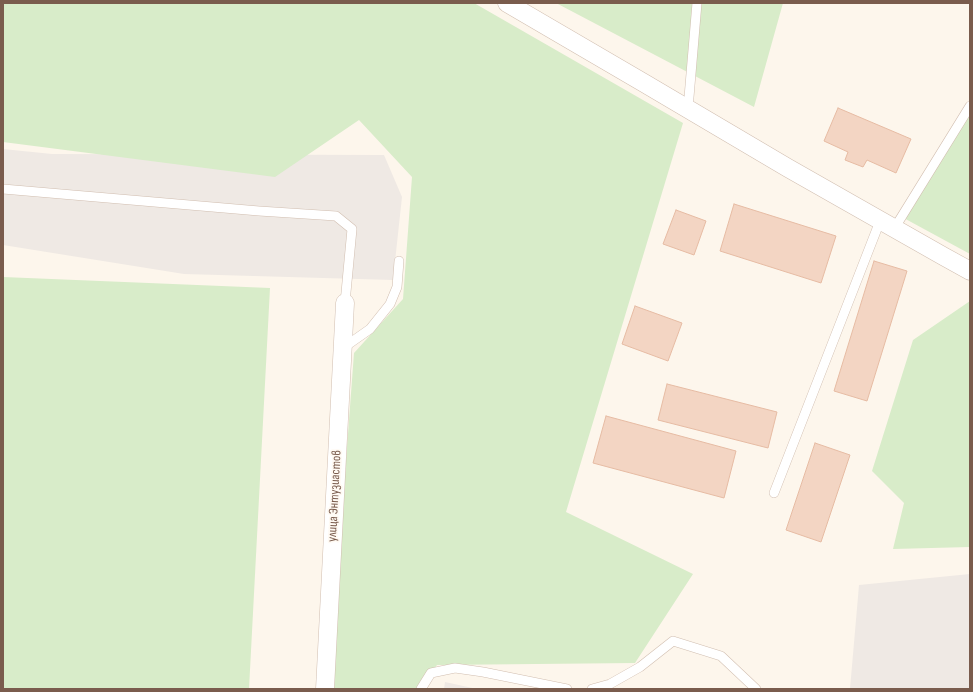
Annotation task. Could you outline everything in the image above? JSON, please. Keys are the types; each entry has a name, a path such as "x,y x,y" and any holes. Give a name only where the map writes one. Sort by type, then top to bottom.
{"street":[{"path":"507,3 788,168 970,271"},
{"name":"улица Энтузиастов","path":"325,689 345,303"}],"lane":[{"path":"688,109 697,3"},
{"path":"774,493 888,225 970,106"},
{"path":"3,189 251,211 336,216 352,229 345,303"},
{"path":"343,348 370,328 390,304 397,286 399,261"},
{"path":"592,689 610,684 640,667 673,641 721,656 756,689"},
{"path":"421,689 431,673 455,668 483,672 567,689"}],"shaded area":[{"path":"3,149 52,154 384,155 402,197 393,280 184,274 3,245"},
{"path":"970,574 970,689 850,689 859,585"},
{"path":"445,682 477,689 444,689"}],"green space":[{"path":"3,3 474,3 683,123 566,512 693,574 635,663 437,665 419,689 329,689 354,353 403,299 412,177 359,120 275,177 3,142"},
{"path":"556,3 783,3 754,107"},
{"path":"970,107 970,254 900,216"},
{"path":"3,277 270,288 249,689 3,689"},
{"path":"970,301 970,547 893,549 904,503 872,471 913,340"}],"building":[{"path":"838,108 911,139 896,173 867,160 863,167 845,160 848,152 824,141"},
{"path":"734,204 836,236 821,283 720,251"},
{"path":"676,210 706,221 694,255 663,244"},
{"path":"874,261 907,271 867,401 834,391"},
{"path":"635,306 682,323 668,361 622,344"},
{"path":"667,384 777,412 768,448 658,420"},
{"path":"606,416 736,451 724,498 593,463"},
{"path":"815,443 850,455 821,542 786,530"}]}
